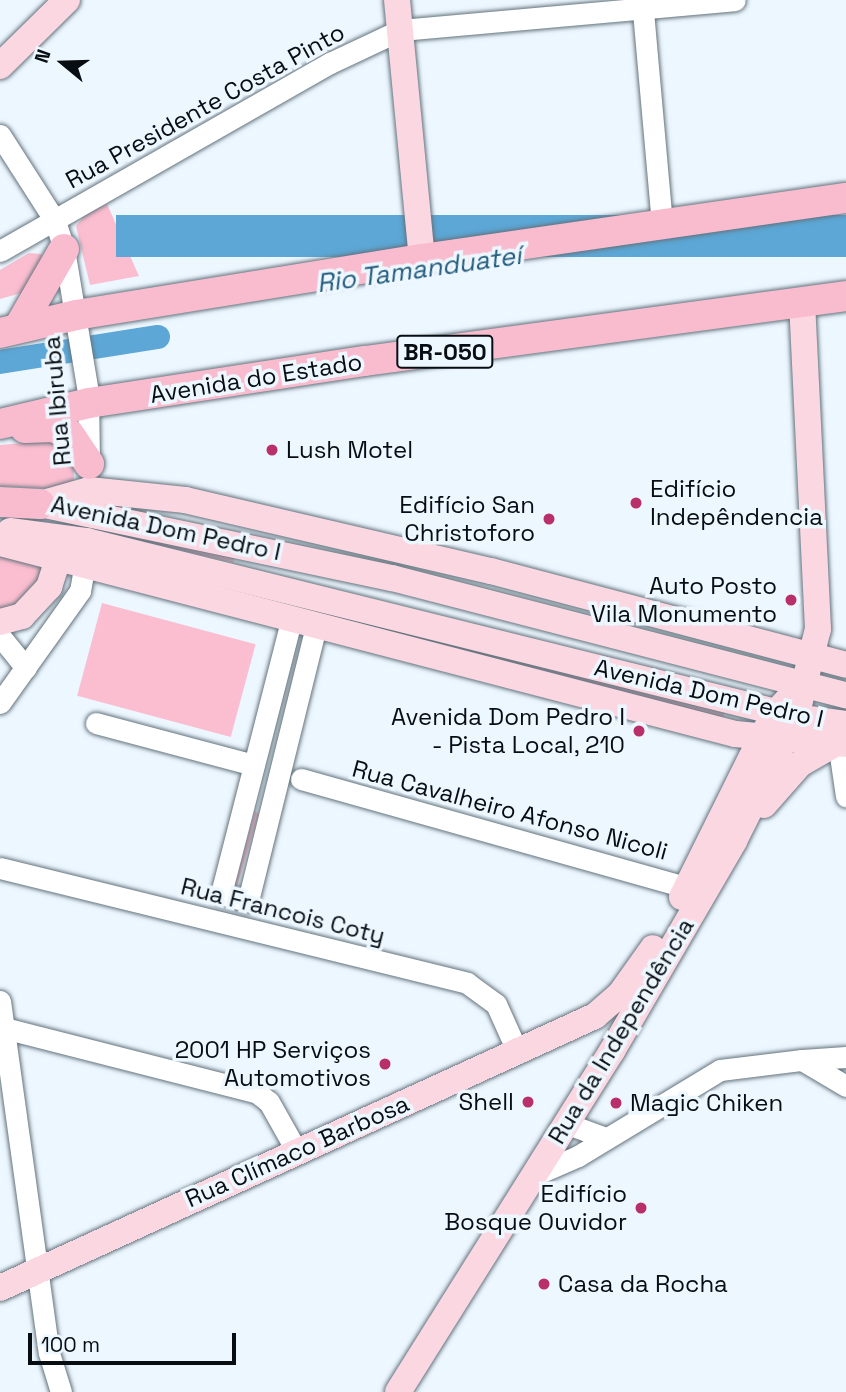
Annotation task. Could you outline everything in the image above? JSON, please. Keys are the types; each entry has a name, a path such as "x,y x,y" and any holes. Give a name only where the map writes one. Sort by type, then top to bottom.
{"highway":[{"path":"8,328 77,321 422,259 846,198"},
{"path":"8,328 64,249"},
{"name":"Avenida do Estado","path":"0,426 88,398 846,296"},
{"path":"0,426 60,429 74,438 89,488"},
{"path":"0,502 40,504"}],"main road":[{"path":"0,66 67,0"},
{"path":"397,0 422,259"},
{"path":"780,726 814,656 818,629 815,486 802,304"},
{"name":"Avenida Dom Pedro I","path":"40,504 89,488 185,500 491,571 846,665"},
{"name":"Avenida Dom Pedro I","path":"89,488 243,544 436,588 846,695"},
{"path":"0,634 18,631 42,616 54,593 54,557 40,504"},
{"name":"Avenida Dom Pedro I","path":"0,530 54,557"},
{"name":"Avenida Dom Pedro I","path":"54,557 87,541 412,620 780,726 844,737"},
{"name":"Avenida Dom Pedro I","path":"0,543 86,568 735,734 780,726"},
{"path":"243,544 310,594"},
{"path":"0,622 22,616 40,600 54,557"},
{"path":"436,588 491,571"},
{"path":"310,594 339,583 392,578"},
{"path":"304,624 310,594"},
{"path":"412,620 421,632 469,666"},
{"name":"Rua da Independência","path":"596,1016 642,968 734,841 780,726"},
{"name":"Rua da Independência","path":"405,1390 532,1176 612,1051 780,726"},
{"path":"734,841 800,764 844,737"},
{"path":"596,1016 609,1031 612,1051"},
{"name":"Rua Clímaco Barbosa","path":"0,1288 296,1150 596,1016"}],"street":[{"name":"Rua Presidente Costa Pinto","path":"0,251 330,63 400,30 643,4 735,0"},
{"path":"643,4 662,225"},
{"name":"Rua Ibiruba","path":"0,135 55,221 64,249 88,398 89,488 86,568 80,590 0,703"},
{"path":"304,624 286,749 248,901 221,894 260,743 304,624"},
{"path":"0,634 26,668"},
{"path":"96,723 254,765"},
{"path":"844,737 846,796"},
{"path":"260,743 286,749"},
{"name":"Rua Cavalheiro Afonso Nicoli","path":"301,779 697,889"},
{"path":"246,798 272,805"},
{"name":"Rua Francois Coty","path":"0,868 467,983 496,1004 517,1053"},
{"path":"0,1001 49,1353 61,1392"},
{"path":"4,1028 256,1092 270,1102 296,1150"},
{"path":"532,1176 578,1156 603,1137 720,1070 846,1056"},
{"path":"802,1060 846,1086"},
{"path":"565,1123 603,1137"}],"shaded area":[{"path":"107,204 139,276 90,285 76,226 87,213"},
{"path":"29,253 41,254 47,262 32,290 0,299 0,270"},
{"path":"58,440 73,451 74,482 59,489 0,486 0,445"},
{"path":"124,529 235,555 233,562 122,537"},
{"path":"0,554 42,562 40,589 0,615"},
{"path":"102,603 256,644 231,737 77,696"},
{"path":"443,641 725,711 723,719 477,656"},
{"path":"255,811 259,814 237,886 235,885"}],"water":[{"path":"116,215 846,215 846,257 116,257"}],"waterway":[{"name":"Rio Tamanduateí","path":"0,362 158,337"}],"place":[{"name":"Lush Motel","path":"272,450"},
{"name":"Edifício Indepêndencia","path":"636,503"},
{"name":"Edifício San Christoforo","path":"549,519"},
{"name":"Auto Posto Vila Monumento","path":"791,600"},
{"name":"Avenida Dom Pedro I - Pista Local, 210","path":"639,731"},
{"name":"2001 HP Serviços Automotivos","path":"385,1064"},
{"name":"Shell","path":"528,1102"},
{"name":"Magic Chiken","path":"616,1103"},
{"name":"Edifício Bosque Ouvidor","path":"641,1208"},
{"name":"Casa da Rocha","path":"544,1284"}]}
